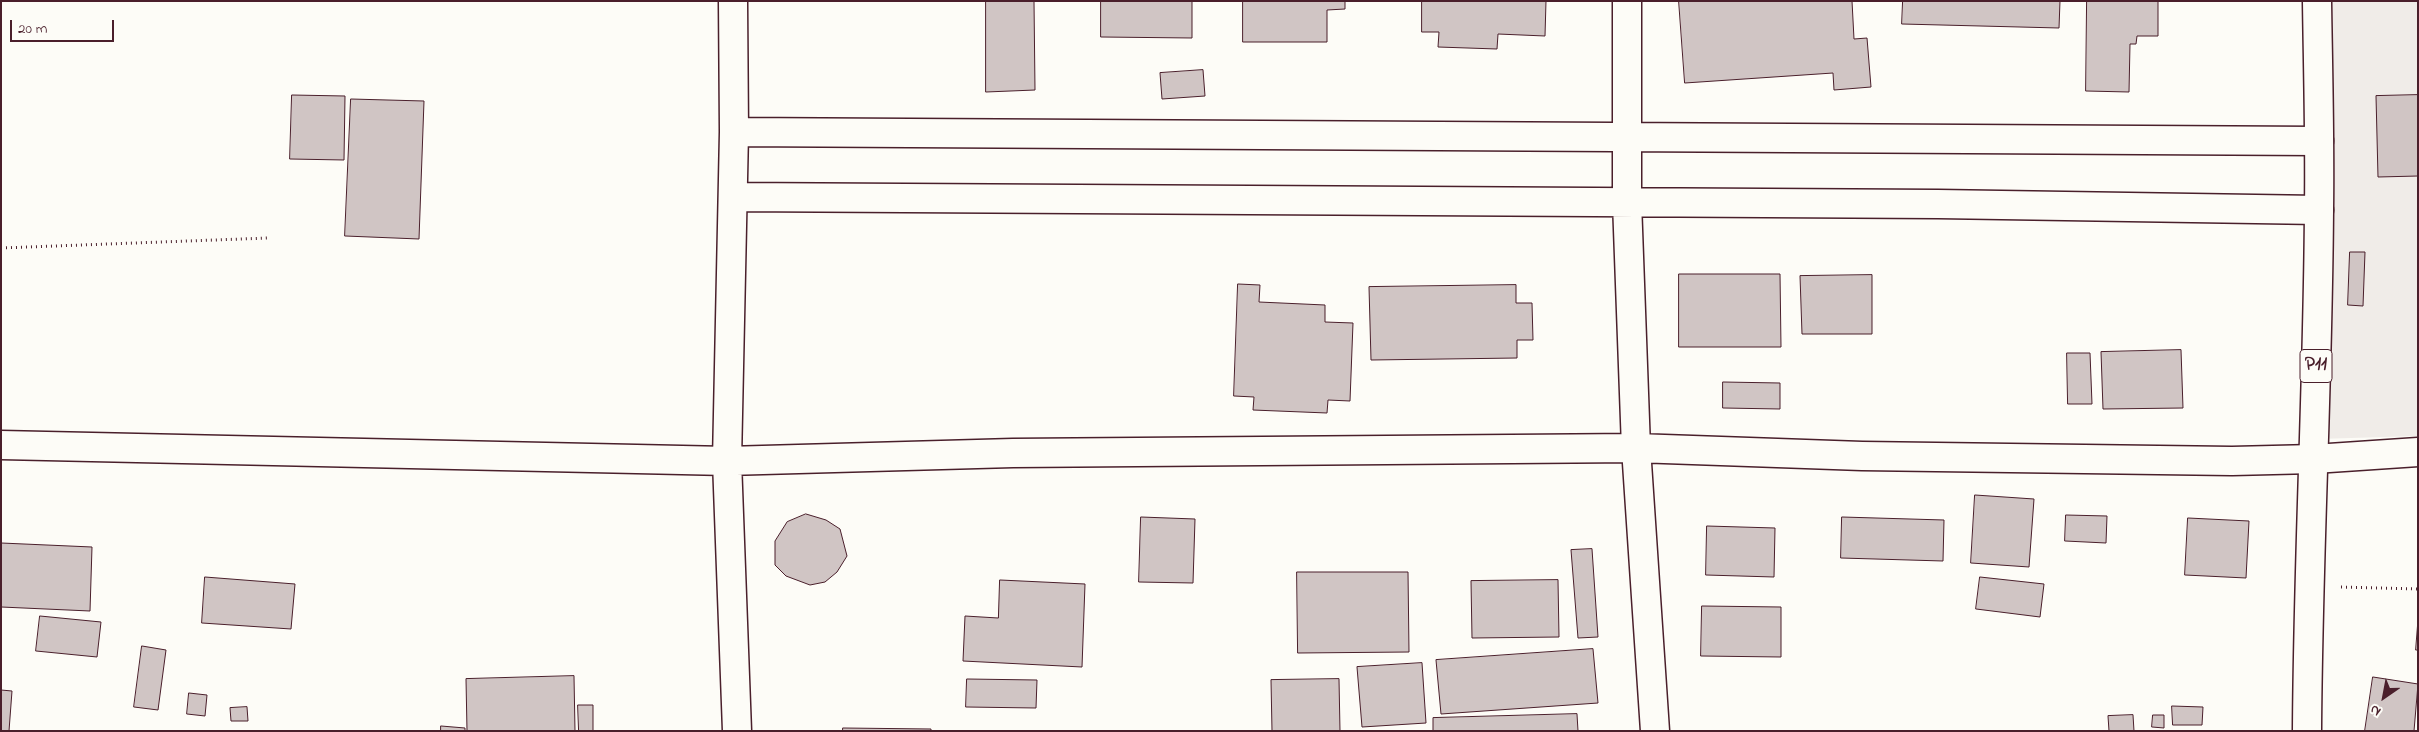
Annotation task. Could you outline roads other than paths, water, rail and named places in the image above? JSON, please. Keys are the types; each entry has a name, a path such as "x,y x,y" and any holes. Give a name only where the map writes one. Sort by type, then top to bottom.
{"street":[{"path":"733,1 734,132 727,461 737,731"},
{"path":"1626,1 1627,202 1636,448 1655,731"},
{"name":"P11","path":"2307,731 2308,586 2314,459 2320,210 2317,1"},
{"path":"734,132 1628,139 2320,141"},
{"path":"733,197 1928,204 2320,210"},
{"path":"1,444 727,461 1013,453 1636,448 1871,456 2232,461 2314,459 2418,452"}]}
